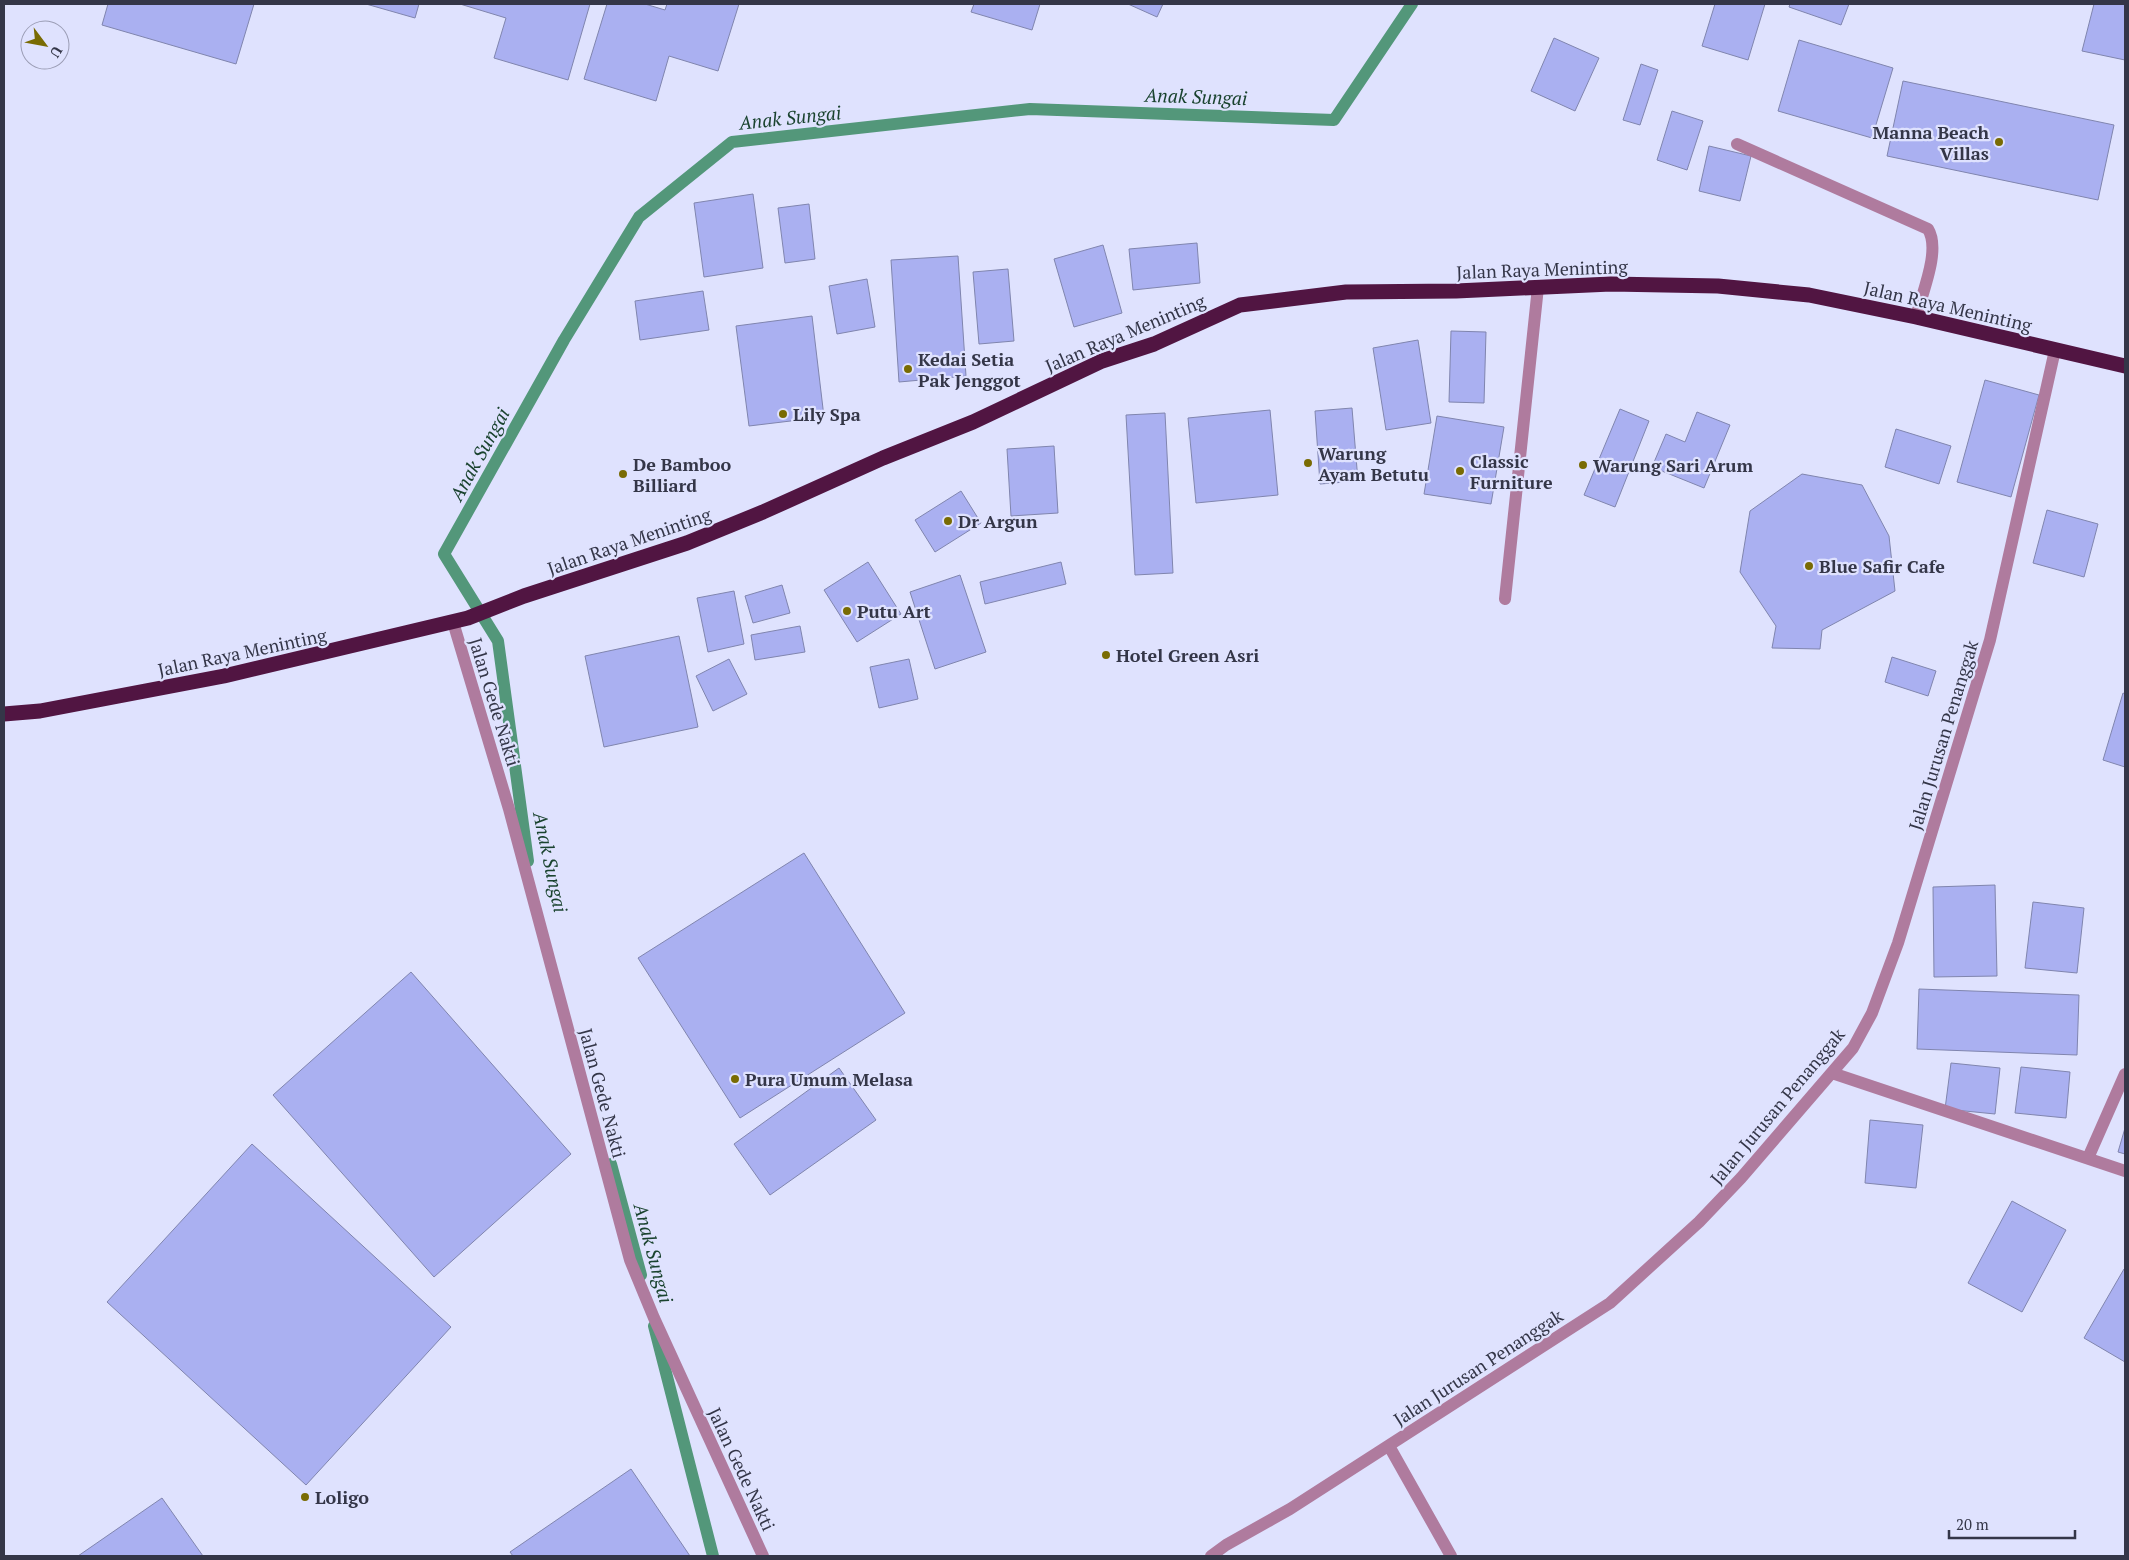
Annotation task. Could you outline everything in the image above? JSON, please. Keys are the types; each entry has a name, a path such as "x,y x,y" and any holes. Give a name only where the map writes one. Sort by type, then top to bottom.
{"highway":[{"name":"Jalan Raya Meninting","path":"4,714 40,710 224,676 468,618 524,596 687,543 763,512 883,458 973,422 1102,361 1154,344 1240,305 1346,292 1611,284 1718,286 1809,295 1916,317 2125,366"}],"street":[{"path":"1737,144 1928,228 1934,238 1933,253 1916,317"},
{"path":"1505,599 1538,287"},
{"name":"Jalan Jurusan Penanggak","path":"1211,1556 1226,1545 1290,1509 1610,1303 1699,1222 1741,1178 1853,1048 1872,1013 1898,943 1990,640 2056,350"},
{"name":"Jalan Gede Nakti","path":"453,622 510,809 630,1260 654,1318 763,1556"},
{"path":"1832,1073 2125,1172"},
{"path":"2088,1158 2125,1074"},
{"path":"1389,1446 1451,1556"}],"building":[{"path":"108,4 254,4 236,64 102,25"},
{"path":"366,4 419,4 415,18"},
{"path":"460,4 590,4 568,80 494,58 506,18"},
{"path":"607,4 645,4 665,10 667,4 739,4 718,71 669,56 656,101 584,79"},
{"path":"974,4 1040,4 1032,30 971,12"},
{"path":"1128,4 1163,4 1157,17"},
{"path":"1715,4 1765,4 1748,60 1702,46"},
{"path":"1790,4 1849,4 1841,25 1789,7"},
{"path":"2094,4 2125,4 2125,60 2082,51"},
{"path":"1554,38 1599,58 1575,111 1531,91"},
{"path":"1799,40 1893,68 1872,138 1778,111"},
{"path":"1641,64 1658,70 1640,125 1623,120"},
{"path":"1903,81 2114,125 2098,200 1887,156"},
{"path":"1672,111 1703,121 1687,170 1657,160"},
{"path":"1709,146 1751,156 1740,201 1699,191"},
{"path":"753,194 763,268 704,277 694,203"},
{"path":"809,204 815,259 785,263 778,208"},
{"path":"1197,243 1200,283 1133,290 1129,249"},
{"path":"1103,245 1122,313 1074,327 1054,259"},
{"path":"958,256 966,376 899,382 891,260"},
{"path":"1008,269 1014,341 979,344 973,272"},
{"path":"867,279 875,327 837,334 829,286"},
{"path":"703,291 709,330 640,340 635,301"},
{"path":"812,316 824,417 749,426 736,326"},
{"path":"1451,331 1486,332 1484,403 1449,402"},
{"path":"1418,340 1431,423 1386,430 1373,348"},
{"path":"1985,380 2039,395 2011,497 1957,482"},
{"path":"1352,408 1358,481 1320,484 1315,411"},
{"path":"1620,409 1649,421 1615,507 1584,495"},
{"path":"1270,410 1278,495 1196,503 1188,418"},
{"path":"1697,412 1730,425 1704,488 1652,467 1666,434 1685,442"},
{"path":"1165,413 1173,573 1135,575 1126,415"},
{"path":"1437,416 1504,427 1491,504 1424,494"},
{"path":"1896,429 1951,446 1939,484 1885,467"},
{"path":"1054,446 1058,513 1011,516 1007,449"},
{"path":"1802,474 1862,485 1889,536 1895,591 1822,630 1820,649 1772,648 1776,626 1740,572 1750,511"},
{"name":"Dr Argun","path":"961,491 981,523 935,552 915,520"},
{"path":"2047,510 2098,524 2084,577 2033,563"},
{"path":"868,562 901,614 857,642 824,590"},
{"path":"1061,562 1066,584 985,604 980,582"},
{"path":"960,575 986,652 935,669 910,592"},
{"path":"782,585 790,613 753,623 745,596"},
{"path":"734,591 744,644 708,652 697,598"},
{"path":"800,626 805,652 755,660 751,635"},
{"path":"679,636 698,727 604,747 585,656"},
{"path":"1892,657 1936,671 1928,696 1885,682"},
{"path":"729,659 747,694 713,711 696,676"},
{"path":"909,659 918,699 879,708 870,667"},
{"path":"2123,693 2125,694 2125,767 2103,760"},
{"path":"804,853 905,1013 740,1118 638,958"},
{"path":"1995,885 1997,976 1934,977 1933,887"},
{"path":"2033,902 2084,908 2077,973 2025,968"},
{"path":"411,972 571,1154 434,1277 273,1095"},
{"path":"1919,989 2079,995 2077,1055 1917,1049"},
{"path":"1951,1063 2000,1068 1995,1114 1945,1109"},
{"path":"2021,1067 2070,1072 2066,1118 2015,1113"},
{"path":"839,1068 876,1120 770,1195 734,1144"},
{"path":"1870,1120 1923,1125 1916,1188 1865,1183"},
{"path":"2125,1128 2125,1154 2118,1152"},
{"path":"252,1144 451,1327 306,1485 107,1302"},
{"path":"2012,1201 2066,1230 2022,1312 1968,1283"},
{"path":"2125,1270 2125,1362 2084,1338"},
{"path":"631,1469 690,1556 513,1556 510,1552"},
{"path":"162,1498 203,1556 78,1556"}],"waterway":[{"name":"Anak Sungai","path":"528,861 498,641 444,554 564,340 639,217 732,142 1030,109 1334,120 1412,4"},
{"name":"Anak Sungai","path":"611,1164 641,1275"},
{"name":"Anak Sungai","path":"654,1326 713,1556"}],"place":[{"name":"Manna Beach Villas","path":"1999,142"},
{"name":"Kedai Setia Pak Jenggot","path":"908,369"},
{"name":"Lily Spa","path":"783,414"},
{"name":"Warung Ayam Betutu","path":"1308,463"},
{"name":"Warung Sari Arum","path":"1583,465"},
{"name":"Classic Furniture","path":"1460,471"},
{"name":"De Bamboo Billiard","path":"623,474"},
{"name":"Dr Argun","path":"948,521"},
{"name":"Blue Safir Cafe","path":"1809,566"},
{"name":"Putu Art","path":"847,611"},
{"name":"Hotel Green Asri","path":"1106,655"},
{"name":"Pura Umum Melasa","path":"735,1079"},
{"name":"Loligo","path":"305,1497"}]}
